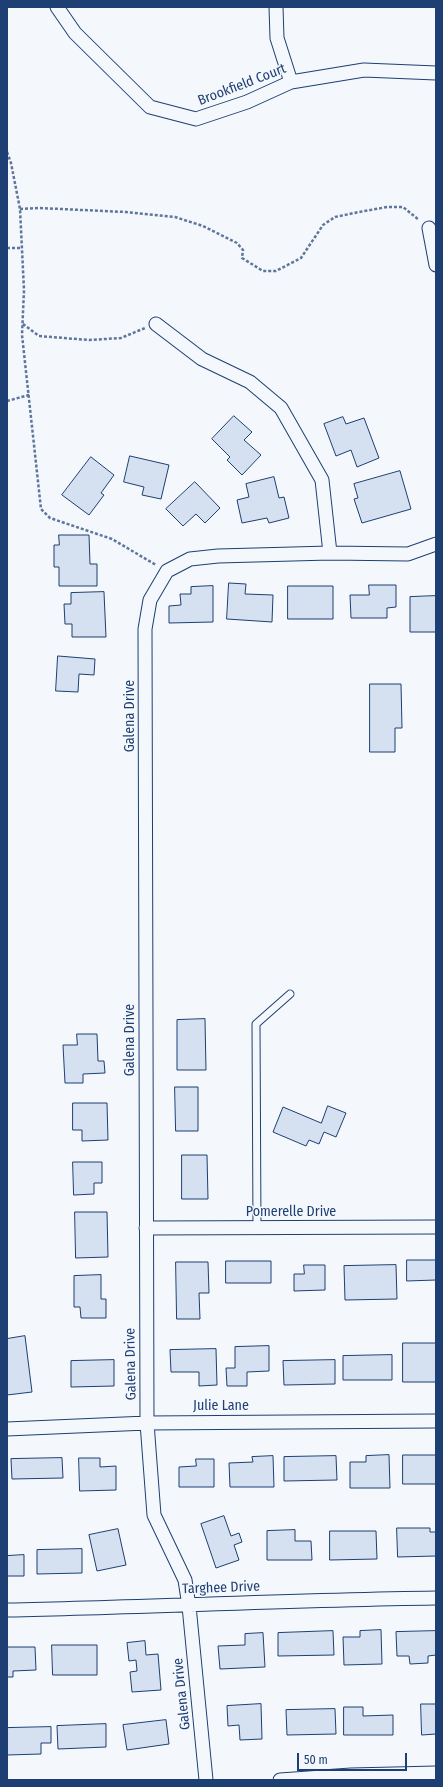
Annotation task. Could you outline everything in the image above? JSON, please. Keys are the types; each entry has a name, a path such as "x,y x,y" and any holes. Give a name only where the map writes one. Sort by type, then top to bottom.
{"street":[{"name":"Brookfield Court","path":"57,7 75,33 150,107 196,119 247,102 291,82 364,70 436,73"},
{"path":"276,7 277,38 291,82"},
{"path":"429,228 436,265"},
{"path":"156,324 202,359 250,382 281,408 322,480 330,553"},
{"path":"167,571 190,559 218,556 330,553 408,554 436,544"},
{"name":"Galena Drive","path":"167,571 150,600 145,629 146,1228 148,1423 154,1516 185,1580 189,1606 206,1780"},
{"name":"Pomerelle Drive","path":"146,1228 257,1229 436,1227"},
{"name":"Julie Lane","path":"7,1429 148,1423 436,1421"},
{"name":"Targhee Drive","path":"7,1610 436,1598"},
{"path":"280,1780 351,1775 436,1773"}],"lane":[{"path":"257,1229 256,1024 290,994"}],"path":[{"path":"7,152 11,163 20,209 23,324 40,509 50,518 112,539 167,571"},
{"path":"20,209 39,208 126,212 175,217 203,226 237,243 243,250 242,258 263,271 276,271 301,258 323,225 335,217 387,207 403,207 429,228"},
{"path":"7,248 22,248"},
{"path":"23,324 39,336 89,340 121,338 156,324"},
{"path":"7,401 29,395"}],"building":[{"path":"234,416 252,432 244,440 261,455 242,475 227,460 230,457 212,439"},
{"path":"343,417 346,424 364,418 379,458 357,467 351,450 336,456 324,424"},
{"path":"130,456 169,465 161,499 142,495 144,487 124,482"},
{"path":"91,457 114,475 101,493 104,495 89,515 62,495"},
{"path":"400,471 411,509 362,523 354,499 358,498 354,484"},
{"path":"274,477 279,498 284,497 289,518 269,523 267,518 242,523 237,500 249,497 246,484"},
{"path":"195,482 220,508 205,523 196,514 183,526 166,509"},
{"path":"59,535 89,535 90,564 97,564 97,586 59,586 59,567 54,567 54,545 59,545"},
{"path":"229,583 246,584 245,594 273,595 272,622 227,619"},
{"path":"369,585 396,585 396,607 387,608 387,618 351,618 350,595 369,595"},
{"path":"213,586 213,622 169,623 169,606 181,605 180,594 191,594 191,587"},
{"path":"288,586 333,586 333,619 288,619"},
{"path":"104,592 106,637 72,637 72,624 65,624 64,604 71,604 71,593"},
{"path":"436,596 436,632 410,632 410,597"},
{"path":"58,656 95,659 94,675 79,674 78,692 56,691"},
{"path":"370,684 401,684 402,728 395,728 395,752 370,752"},
{"path":"205,1019 206,1070 177,1070 177,1020"},
{"path":"77,1034 97,1034 98,1061 104,1061 105,1073 83,1074 83,1083 65,1083 63,1045 77,1045"},
{"path":"175,1087 198,1087 198,1131 176,1131"},
{"path":"73,1103 107,1103 108,1140 82,1141 82,1130 73,1130"},
{"path":"328,1106 346,1113 336,1137 324,1132 319,1144 309,1140 306,1146 273,1132 283,1107 321,1123"},
{"path":"182,1155 207,1155 208,1199 182,1199"},
{"path":"73,1162 102,1162 102,1183 94,1183 94,1194 74,1195"},
{"path":"75,1212 107,1212 108,1257 76,1258"},
{"path":"407,1260 436,1260 436,1280 407,1281"},
{"path":"226,1261 271,1261 271,1283 226,1283"},
{"path":"176,1262 208,1262 209,1293 199,1293 200,1319 177,1319"},
{"path":"304,1265 325,1265 325,1290 294,1291 294,1274 304,1274"},
{"path":"396,1265 397,1299 345,1300 344,1266"},
{"path":"101,1275 101,1299 106,1299 106,1318 81,1318 80,1307 74,1307 74,1276"},
{"path":"25,1336 32,1392 7,1395 7,1339"},
{"path":"403,1343 436,1343 436,1382 403,1382"},
{"path":"269,1346 269,1371 247,1372 247,1386 227,1386 226,1368 235,1368 235,1347"},
{"path":"216,1349 217,1385 199,1386 199,1372 171,1372 170,1350"},
{"path":"392,1355 392,1380 343,1380 343,1356"},
{"path":"114,1360 114,1386 71,1387 71,1361"},
{"path":"335,1360 335,1384 284,1385 283,1361"},
{"path":"389,1455 390,1488 350,1488 350,1462 366,1462 366,1456"},
{"path":"403,1455 436,1455 436,1484 403,1484"},
{"path":"273,1456 274,1487 230,1487 229,1463 253,1462 252,1457"},
{"path":"336,1456 337,1480 284,1481 284,1457"},
{"path":"62,1458 63,1478 12,1479 11,1459"},
{"path":"79,1458 100,1458 100,1467 116,1466 116,1490 80,1491"},
{"path":"196,1459 214,1459 214,1487 179,1487 179,1467 196,1466"},
{"path":"224,1516 231,1536 239,1533 242,1542 234,1545 239,1560 216,1568 201,1524"},
{"path":"397,1528 430,1528 430,1532 436,1532 436,1556 398,1557"},
{"path":"118,1529 126,1565 97,1571 89,1535"},
{"path":"295,1530 295,1541 311,1541 312,1560 267,1560 267,1531"},
{"path":"330,1531 376,1531 377,1559 330,1560"},
{"path":"82,1549 82,1573 37,1574 37,1550"},
{"path":"24,1555 24,1576 7,1576 7,1556"},
{"path":"381,1630 382,1664 344,1665 343,1637 360,1637 360,1631"},
{"path":"333,1631 334,1655 278,1656 278,1633"},
{"path":"436,1631 436,1655 428,1656 428,1663 410,1664 409,1656 397,1656 396,1632"},
{"path":"263,1633 265,1667 220,1669 218,1646 245,1645 245,1634"},
{"path":"145,1641 146,1655 158,1654 161,1690 132,1692 130,1672 137,1671 136,1660 129,1661 127,1643"},
{"path":"52,1645 97,1645 97,1675 53,1675"},
{"path":"7,1647 35,1647 36,1670 13,1671 13,1677 7,1677"},
{"path":"261,1704 262,1739 240,1740 239,1725 228,1726 227,1706"},
{"path":"421,1704 436,1704 436,1734 422,1735"},
{"path":"344,1707 363,1707 363,1716 393,1715 393,1735 344,1735"},
{"path":"335,1709 336,1734 287,1735 286,1710"},
{"path":"166,1720 169,1744 127,1750 123,1725"},
{"path":"106,1724 106,1747 58,1749 57,1726"},
{"path":"51,1727 51,1743 41,1743 41,1754 7,1755 7,1728"}]}
